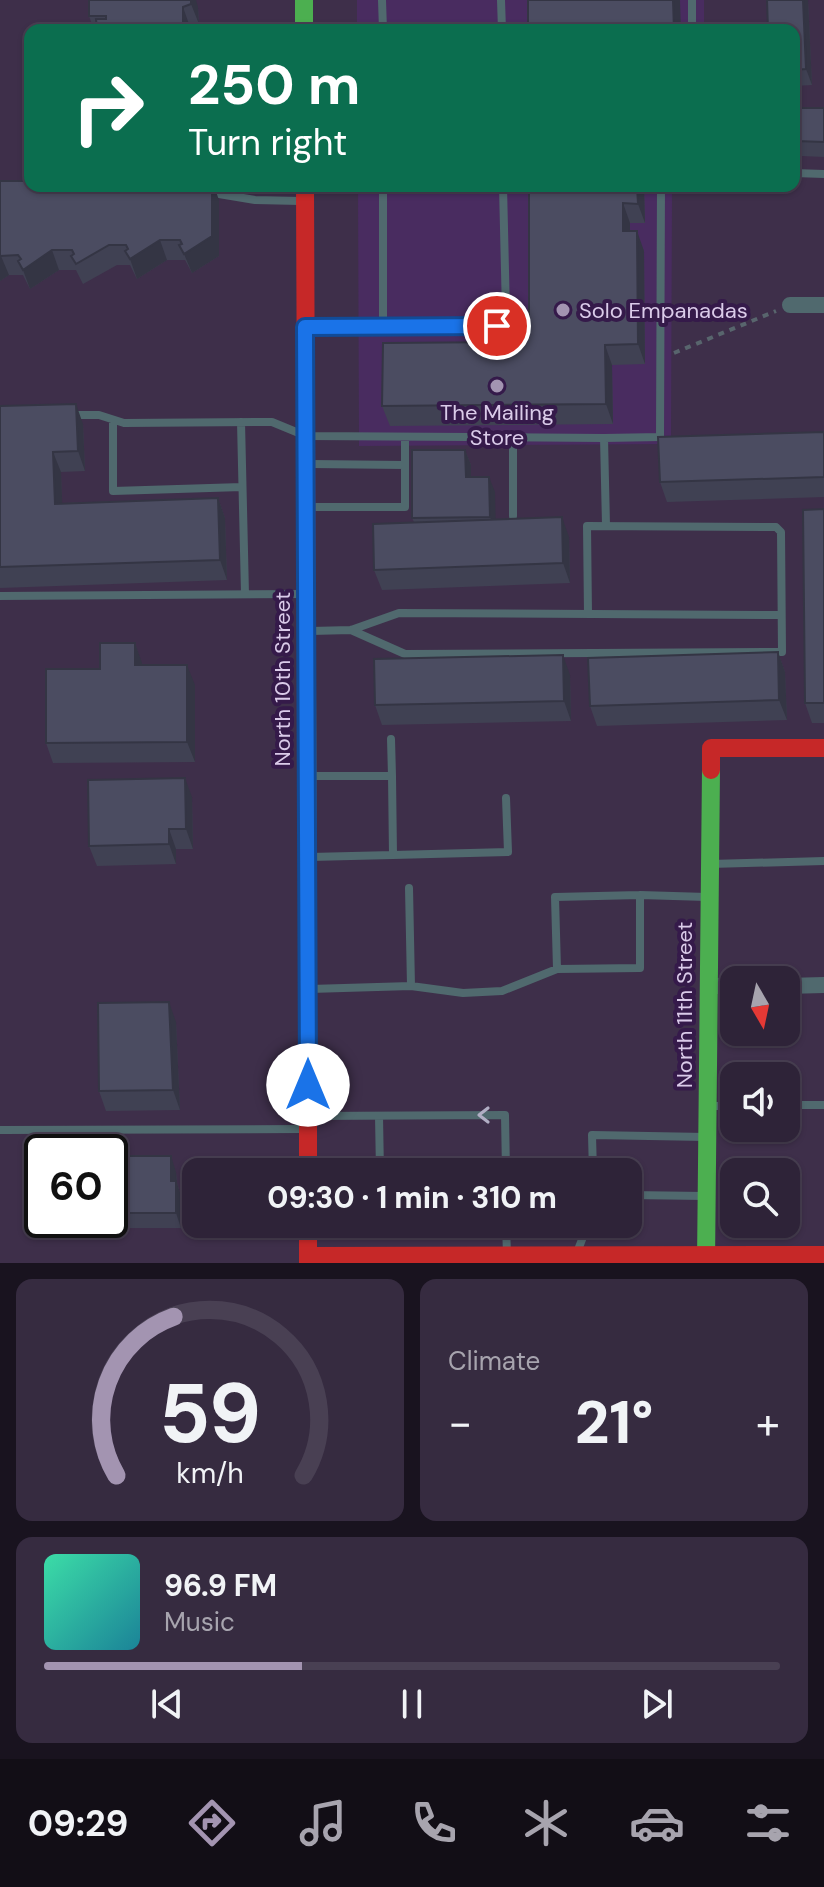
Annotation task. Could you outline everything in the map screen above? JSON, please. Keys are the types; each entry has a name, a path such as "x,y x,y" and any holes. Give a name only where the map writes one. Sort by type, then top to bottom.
{"street":[{"path":"304,0 304,24"},
{"name":"North 10th Street","path":"305,194 308,1158"},
{"path":"790,305 824,305"},
{"name":"North 11th Street","path":"706,1259 711,748 824,748"},
{"path":"800,986 824,985"},
{"path":"708,986 720,986"},
{"path":"308,1238 308,1259 507,1255 706,1259 824,1255"}],"lane":[{"path":"382,0 383,24"},
{"path":"501,0 502,24"},
{"path":"692,0 692,24"},
{"path":"800,173 824,174"},
{"path":"200,192 255,200 305,194"},
{"path":"383,192 383,327"},
{"path":"305,327 489,327 503,320 506,313 503,192"},
{"path":"660,437 661,192"},
{"path":"57,415 99,415 124,423 272,422 306,436 675,437"},
{"path":"113,420 113,491 242,487"},
{"path":"241,422 245,594"},
{"path":"513,437 513,516"},
{"path":"306,507 405,507 405,438"},
{"path":"604,438 606,525"},
{"path":"306,464 405,465"},
{"path":"351,630 405,654 782,652 781,532 776,527 587,526 588,614"},
{"path":"0,596 306,594"},
{"path":"306,631 351,630 399,613 781,615"},
{"path":"391,739 393,855"},
{"path":"307,777 392,776"},
{"path":"307,857 508,852 506,798"},
{"path":"709,864 824,861"},
{"path":"409,888 411,986"},
{"path":"308,989 411,986 463,993 502,991 557,969 640,968 640,895"},
{"path":"557,969 555,897 709,897"},
{"path":"800,1105 824,1105"},
{"path":"707,1106 720,1106"},
{"path":"0,1130 308,1123 379,1116 505,1115 506,1158"},
{"path":"379,1116 380,1158"},
{"path":"593,1158 592,1135 707,1137"},
{"path":"642,1195 706,1196"},
{"path":"506,1238 507,1255"},
{"path":"563,1258 578,1238"}],"path":[{"path":"660,359 790,305"}],"shaded area":[{"path":"357,0 704,0 704,24 357,24"},
{"path":"358,192 673,192 671,444 359,446"}],"building":[{"path":"89,0 191,0 191,4 183,7 183,24 96,24 96,19 106,19 106,16 89,16"},
{"path":"528,0 673,0 674,24 528,24"},
{"path":"767,0 803,0 806,69 800,70 800,24 768,24"},
{"path":"800,108 824,108 824,142 800,141"},
{"path":"0,181 24,181 24,192 212,192 212,236 184,254 180,240 160,240 130,259 125,251 128,249 126,245 109,245 76,264 71,256 74,254 72,250 52,250 23,270 18,255 0,256"},
{"path":"529,192 637,192 638,204 623,203 623,231 637,231 638,344 605,345 606,404 382,406 383,343 516,342 529,323"},
{"path":"76,404 78,451 53,452 55,504 218,498 220,560 0,567 0,406"},
{"path":"824,432 824,477 660,482 658,437"},
{"path":"412,450 465,450 466,477 489,477 490,517 412,518"},
{"path":"824,509 824,703 805,703 803,510"},
{"path":"562,517 563,563 374,570 373,524"},
{"path":"100,643 135,643 135,665 187,665 187,742 46,743 46,669 100,669"},
{"path":"778,652 779,700 590,706 588,658"},
{"path":"563,655 564,701 375,705 374,659"},
{"path":"185,778 186,829 169,829 169,844 89,846 88,780"},
{"path":"169,1002 173,1090 99,1091 98,1003"},
{"path":"128,1156 171,1156 171,1181 176,1181 176,1213 128,1213"}],"traffic: fast":[{"path":"304,0 304,24"},
{"path":"706,1263 711,770"}],"traffic: slow":[{"path":"307,685 308,1066"}],"traffic: jam":[{"path":"305,192 307,685"},
{"path":"711,770 711,748 824,748"},
{"path":"308,1066 308,1158"},
{"path":"308,1238 308,1263"},
{"path":"308,1256 824,1255"}],"place":[{"name":"Solo Empanadas","path":"563,310"},
{"name":"The Mailing Store","path":"497,386"}],"route":[{"path":"308,1085 305,327 497,326"}]}
